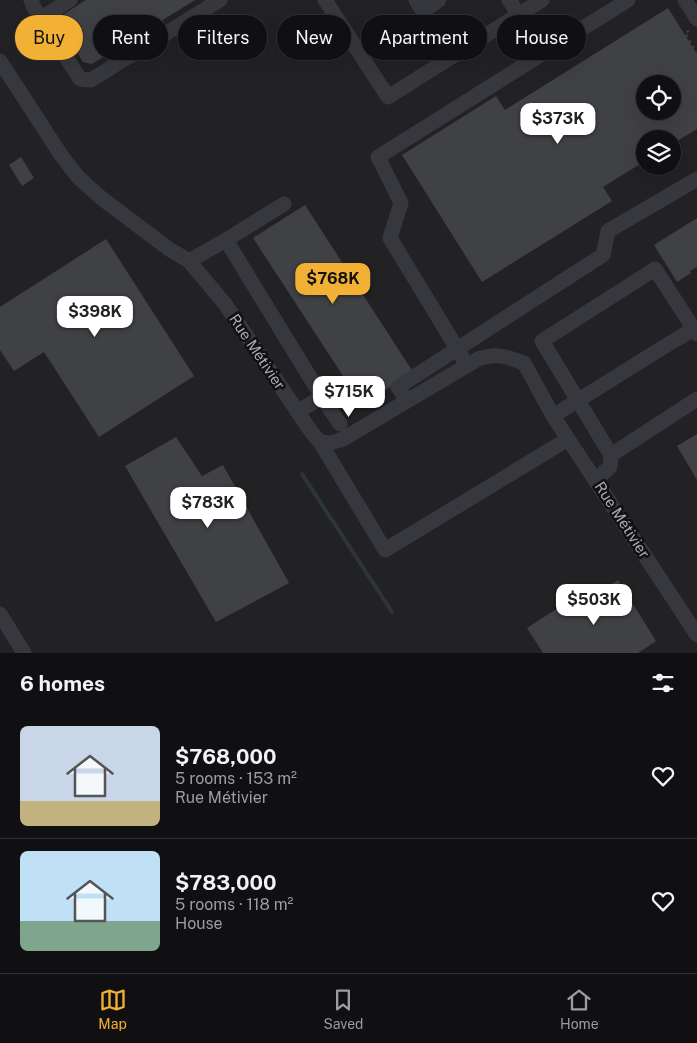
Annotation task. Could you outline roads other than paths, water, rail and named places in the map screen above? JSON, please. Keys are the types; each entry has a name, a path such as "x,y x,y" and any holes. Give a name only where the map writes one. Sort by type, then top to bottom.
{"street":[{"path":"31,0 39,15"},
{"path":"46,15 70,0"},
{"path":"68,60 80,79 91,80 220,0"},
{"path":"325,0 361,55"},
{"path":"420,6 439,0"},
{"path":"509,0 519,15 542,0"},
{"path":"467,365 390,238 401,202 378,157 628,0"},
{"path":"686,0 693,25"},
{"path":"364,60 388,97 446,60"},
{"name":"Rue Métivier","path":"0,61 61,155 78,177 100,197 168,249 189,261 225,304 297,412 320,442 385,550 568,439"},
{"path":"407,401 398,387 603,255 608,231 697,179"},
{"path":"189,261 284,204"},
{"path":"226,240 340,424"},
{"path":"553,416 577,400 696,330 655,270 542,341 577,400 611,455 610,467 595,480"},
{"path":"320,442 331,443 343,439 478,358 492,355 505,356 524,363 547,349"},
{"name":"Rue Métivier","path":"524,363 553,416 595,480 693,619 697,635"},
{"path":"297,412 322,397"},
{"path":"611,455 697,399"},
{"path":"0,614 24,653"}],"waterway":[{"path":"302,474 392,612"}]}
